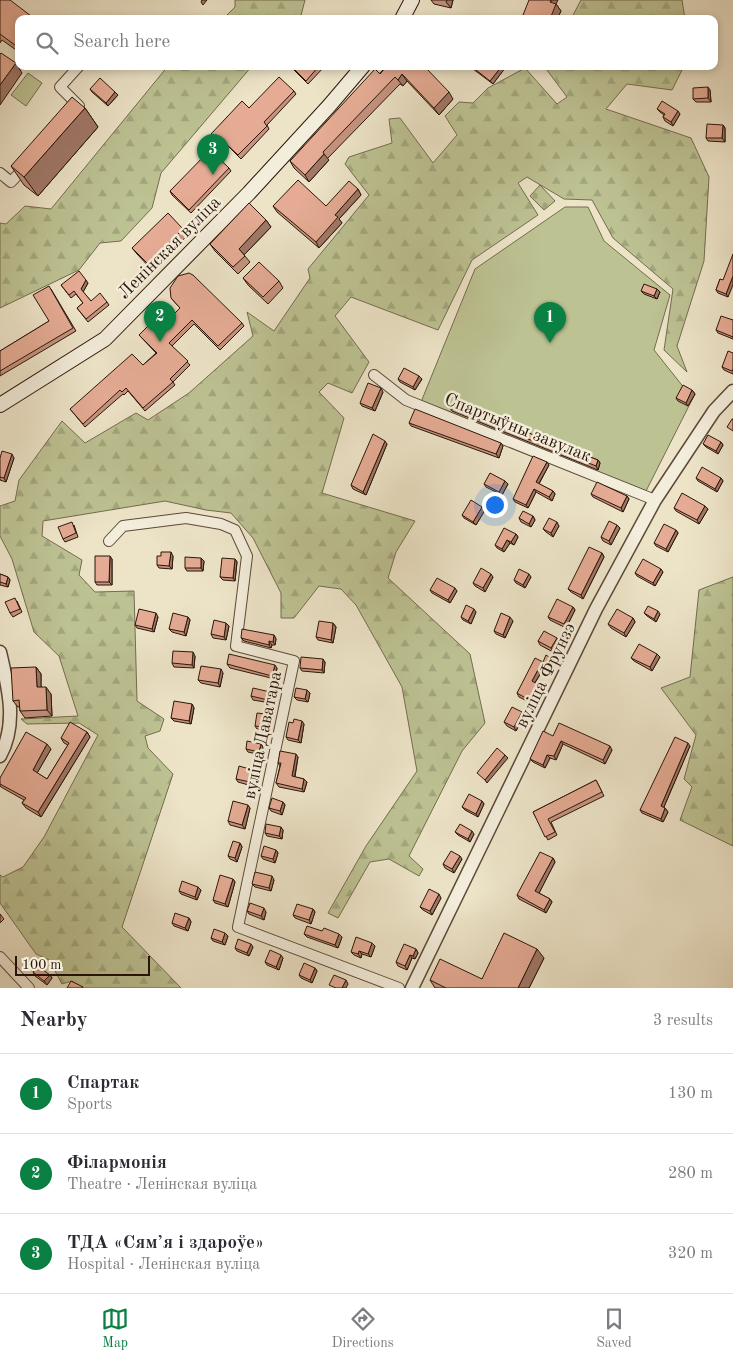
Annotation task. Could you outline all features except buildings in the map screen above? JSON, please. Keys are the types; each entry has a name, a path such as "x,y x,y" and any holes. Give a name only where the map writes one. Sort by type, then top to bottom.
{"main road":[{"path":"404,15 412,0"},
{"name":"Ленінская вуліца","path":"0,405 105,338 249,193 330,106 360,70"}],"street":[{"path":"73,113 79,106 60,87 75,70"},
{"path":"0,173 11,182 36,154"},
{"name":"Спартыўны завулак","path":"374,376 406,400 655,500"},
{"name":"вуліца Фрунзэ","path":"412,988 596,609 655,500 714,411 733,391"},
{"name":"вуліца Даватара","path":"109,541 123,526 186,518 222,524 235,530 247,556 236,646 294,661 238,927 399,988"},
{"path":"0,652 8,687 10,715 10,733 0,756"},
{"path":"0,958 29,988"}],"green space":[{"path":"235,0 305,0 301,15 227,15 235,7"},
{"path":"581,0 682,0 684,15 573,15"},
{"path":"165,70 249,70 161,173 152,208 121,241 100,243 79,270 0,308 0,223 6,224 25,206 51,209"},
{"path":"521,70 527,70 557,104 567,97 547,70 682,70 672,90 627,84 606,109 691,138 709,177 704,261 677,346 687,372 664,350 673,289 613,238 592,200 564,199 527,177 518,183 538,215 472,260 438,330 351,297 335,316 369,362 352,393 328,383 319,392 344,418 322,493 415,521 396,552 388,578 470,654 485,723 462,751 409,856 423,869 419,876 389,859 370,862 338,918 328,913 366,846 417,771 402,687 356,605 341,589 319,586 294,618 281,618 281,593 253,538 231,513 206,510 165,501 43,521 42,536 82,560 79,575 95,592 134,591 137,701 164,719 160,731 145,736 148,748 173,774 122,927 181,988 84,988 72,981 62,984 49,960 36,954 0,903 0,875 3,877 23,867 44,837 98,735 79,723 27,724 21,719 78,716 59,656 34,632 12,559 0,536 0,506 15,501 19,480 62,421 85,443 136,413 148,420 189,393 253,336 247,312 274,331 310,278 308,269 369,195 345,164 349,157 392,143 389,119 400,118 433,163 457,135 445,116 459,102 473,103 488,88"},
{"path":"28,73 42,83 26,106 11,95"},
{"path":"540,185 555,201 544,210 530,196"},
{"path":"565,207 588,207 604,241 670,295 654,350 685,389 695,394 646,491 421,402 475,269"},
{"path":"733,577 733,846 680,820 692,787 684,779 696,735 661,688 690,677 699,590"}],"place":[{"name":"ТДА «Сямʼя і здароўе»","path":"213,175"},
{"name":"Філармонія","path":"160,342"},
{"name":"Спартак","path":"550,343"}]}
